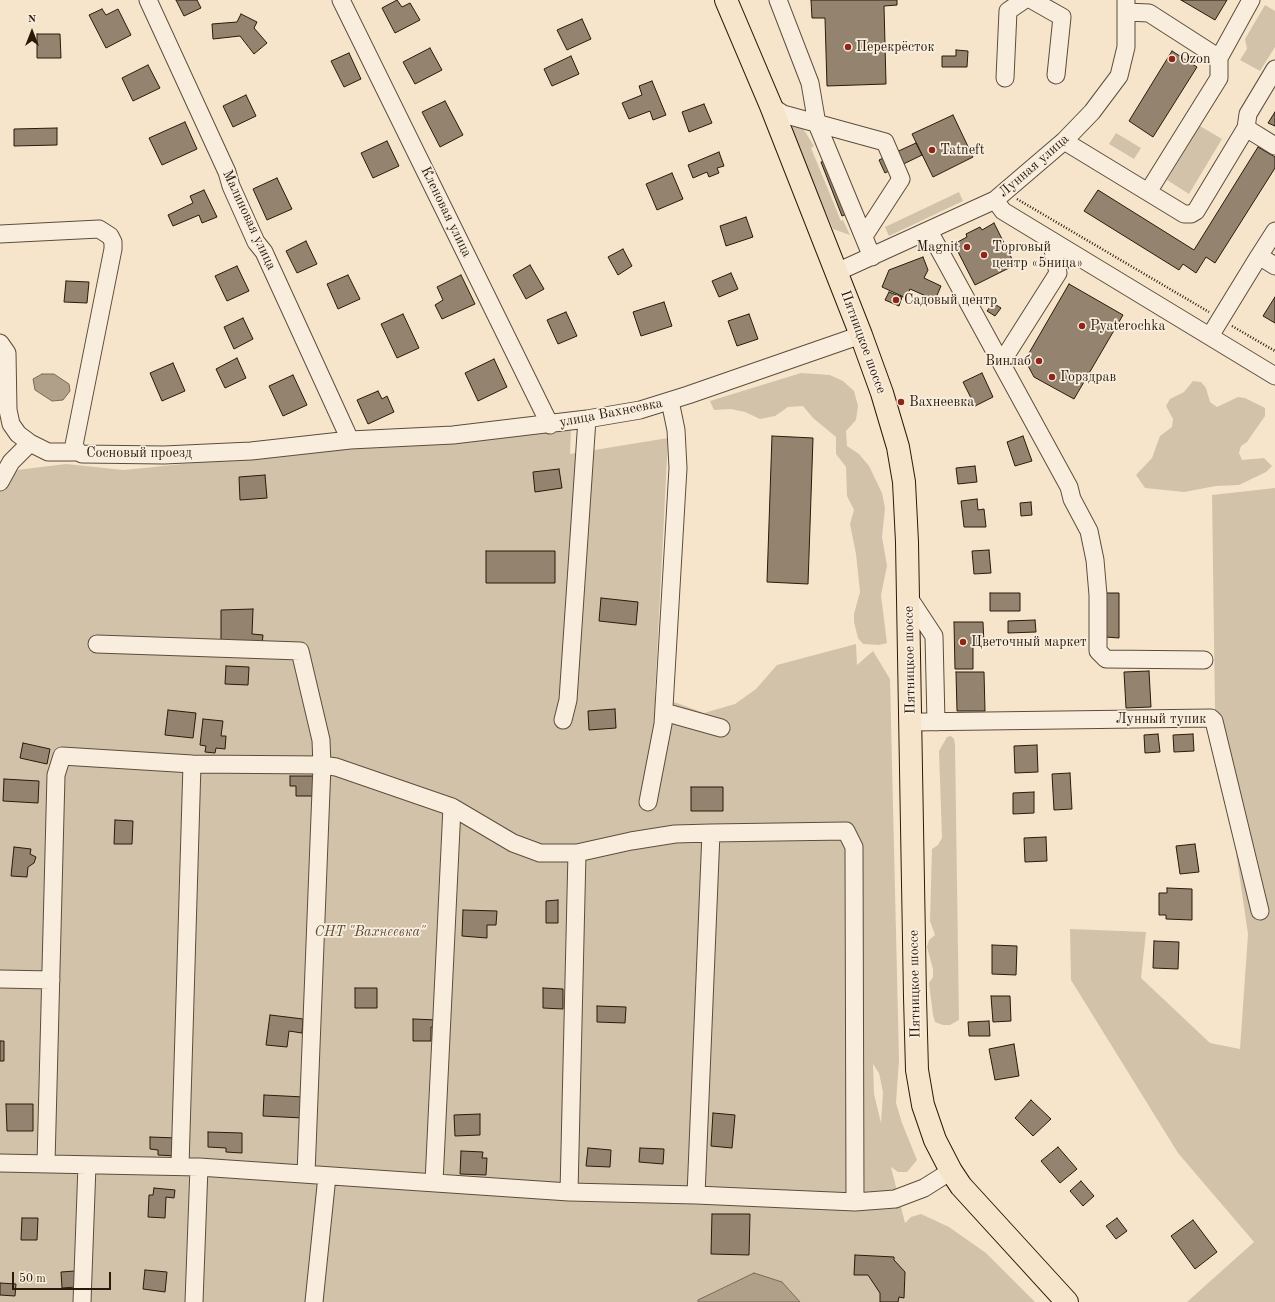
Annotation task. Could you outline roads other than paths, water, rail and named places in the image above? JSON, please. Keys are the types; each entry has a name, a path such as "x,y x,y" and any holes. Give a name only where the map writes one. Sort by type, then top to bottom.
{"main road":[{"name":"Пятницкое шоссе","path":"726,0 771,106 837,272 882,393 898,448 904,482 909,598 917,1070 923,1105 935,1140 951,1171 975,1201 1067,1302"}],"street":[{"name":"Малиновая улица","path":"148,0 227,172 231,186 256,242 264,252 350,440"},
{"name":"Кленовая улица","path":"341,0 550,425"},
{"path":"778,0 810,83 817,124 872,257"},
{"path":"1005,78 1008,11 1024,0"},
{"path":"1032,0 1062,17 1056,75"},
{"path":"1148,192 1219,78 1219,58 1251,0"},
{"path":"1126,6 1149,13 1219,58"},
{"name":"Лунная улица","path":"837,272 995,200 1064,141 1092,112 1119,76 1126,47 1126,6"},
{"path":"1064,141 1184,214 1193,213 1246,128 1248,114 1275,69"},
{"path":"771,106 783,114 885,142 902,179 864,236"},
{"path":"1246,128 1275,146"},
{"path":"995,200 1002,211 1275,376"},
{"name":"Сосновый проезд","path":"0,234 99,229 110,236 113,249 74,445 78,452 82,454 164,454 251,451 350,440"},
{"path":"929,230 1069,487 1072,499 1089,531 1095,560 1098,596 1098,651 1106,659 1204,660"},
{"path":"1210,336 1259,256 1275,233"},
{"path":"1001,363 1058,273 1051,241"},
{"path":"1259,256 1275,266"},
{"name":"улица Вахнеевка","path":"350,440 453,435 550,425 640,410 861,335"},
{"path":"0,343 7,353 8,410 11,424 18,434 30,443 48,452 78,452"},
{"path":"648,802 664,712 678,468 676,430 670,401"},
{"path":"563,720 568,700 587,419"},
{"path":"0,482 11,462 30,443"},
{"path":"909,598 934,636 936,722"},
{"path":"97,644 300,651 321,740 322,765 306,1174"},
{"path":"664,712 721,728"},
{"name":"Лунный тупик","path":"912,722 1211,718 1214,721 1260,911"},
{"path":"46,1163 56,775 62,756 192,764 322,765 336,767 452,807 513,843 540,853 577,853 631,841 674,834 846,831 854,847 855,1202"},
{"path":"180,1166 192,764"},
{"path":"434,1182 452,807"},
{"path":"696,1195 711,833"},
{"path":"569,1192 577,853"},
{"path":"0,979 51,980"},
{"path":"0,1163 180,1166 569,1192 696,1195 855,1202 895,1199 924,1188 951,1171"},
{"path":"82,1302 88,1165"},
{"path":"194,1302 199,1167"},
{"path":"314,1302 327,1176"}],"place":[{"name":"Перекрёсток","path":"848,47"},
{"name":"Ozon","path":"1172,59"},
{"name":"Tatneft","path":"932,150"},
{"name":"Magnit","path":"967,247"},
{"name":"Торговый центр «5ница»","path":"984,255"},
{"name":"Садовый центр","path":"896,300"},
{"name":"Pyaterochka","path":"1082,326"},
{"name":"Винлаб","path":"1039,361"},
{"name":"Горздрав","path":"1052,377"},
{"name":"Вахнеевка","path":"901,402"},
{"name":"Цветочный маркет","path":"963,642"}],"park label":[{"name":"СНТ \"Вахнеевка\"","path":"370,932"}]}
